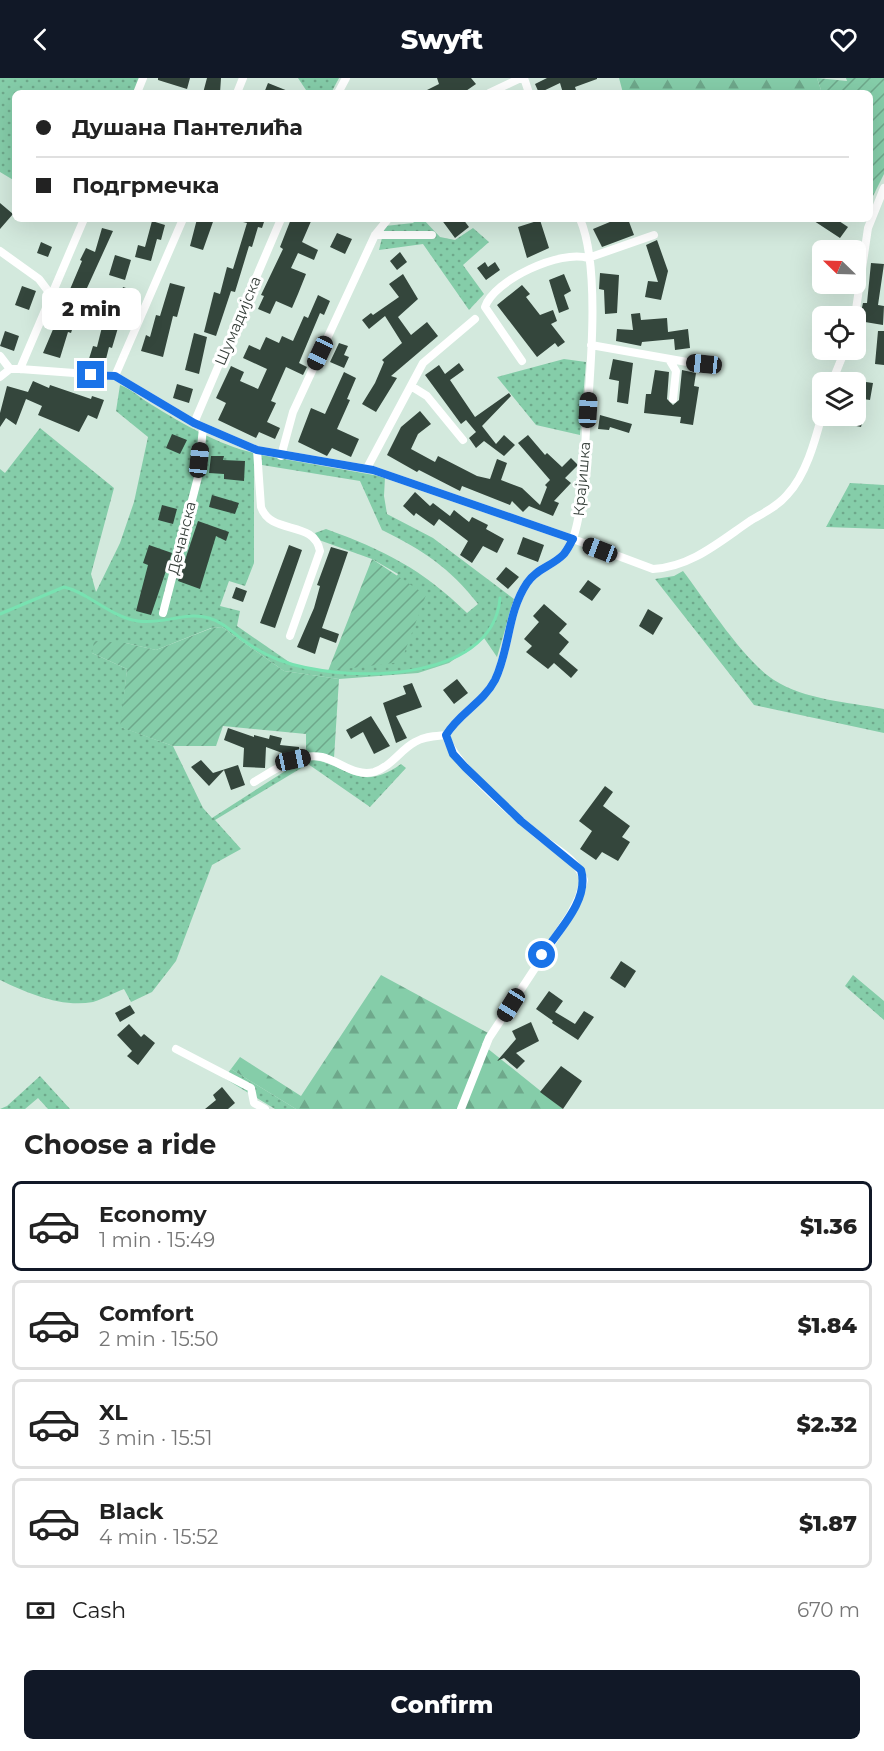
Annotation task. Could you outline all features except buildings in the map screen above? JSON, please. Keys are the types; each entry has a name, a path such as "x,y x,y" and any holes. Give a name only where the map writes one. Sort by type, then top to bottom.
{"street":[{"path":"496,90 522,78"},
{"path":"873,216 884,188"},
{"path":"20,369 83,222"},
{"path":"115,376 182,222"},
{"name":"Шумадијска","path":"199,426 280,222"},
{"path":"281,456 293,412 375,235 385,222"},
{"name":"Крајишка","path":"573,539 583,488 591,345 588,258 581,222"},
{"path":"856,306 870,222"},
{"path":"375,235 432,235"},
{"path":"522,361 485,307 495,290 537,266 579,255 588,258 654,236"},
{"path":"0,251 39,279 51,295"},
{"path":"368,468 423,363 475,319"},
{"path":"591,345 670,361 704,364"},
{"path":"0,356 9,369"},
{"path":"670,361 676,371 673,399"},
{"path":"0,377 9,369 115,376 199,426 257,450 281,456 368,468 652,569 665,568 705,553 773,508 788,494 800,476 818,426"},
{"path":"411,386 427,396 463,440"},
{"name":"Дечанска","path":"163,613 198,477 199,426"},
{"path":"257,450 261,507 264,515 270,522 309,532 318,542 320,551 290,636"},
{"path":"254,782 293,760 311,757 322,757 359,772 373,772 389,765 414,742 446,735 455,720 472,708 494,681 501,666 512,614 526,584 543,567 563,555 573,539"},
{"path":"446,735 453,754 465,767 521,821 575,862 584,880 570,915 489,1038 461,1109"},
{"path":"176,1049 251,1088 250,1106 265,1109"}],"green space":[{"path":"0,78 141,78 136,90 12,90 12,179 0,172"},
{"path":"298,78 339,78 333,90 306,90"},
{"path":"619,78 817,78 821,90 622,90"},
{"path":"817,78 847,81 846,78 884,78 884,174 873,196 873,90 821,90"},
{"path":"426,222 440,237 455,240 473,228 489,242 463,265 484,294 469,310 423,244 379,250 385,226"},
{"path":"564,359 586,362 580,435 536,425 497,377"},
{"path":"120,385 201,433 254,453 254,563 245,586 229,581 220,606 240,611 237,626 292,664 328,671 398,574 372,559 319,540 315,533 326,529 401,562 434,584 467,613 478,604 457,580 435,561 382,530 360,481 262,465 261,455 385,477 384,496 387,514 433,538 514,599 497,657 484,638 449,663 418,673 339,679 284,671 222,627 211,628 156,650 126,643 92,653 127,669 121,727 173,746 203,808 212,818 304,759 319,761 362,777 373,777 386,773 401,764 406,768 370,807 308,764 215,820 241,849 212,865 176,961 152,992 131,1002 124,989 93,1002 69,1003 33,994 0,980 0,469 5,473 40,428 114,488 91,574 96,592 120,543 134,502 148,437 116,411"},
{"path":"850,483 884,485 884,529 826,527"},
{"path":"372,559 426,595 401,662 328,671"},
{"path":"683,571 738,645 762,671 786,687 799,692 884,709 884,733 754,705 655,579 674,576"},
{"path":"222,627 284,671 339,679 334,758 306,753 306,734 223,726 216,746 173,746 120,727 127,669 92,653 94,641 126,643 156,650 212,628"},
{"path":"381,975 488,1033 482,1044 563,1109 296,1109 231,1069 240,1057 301,1096"},
{"path":"853,975 884,1001 884,1020 845,986"},
{"path":"231,1069 296,1109 275,1109 224,1078"},
{"path":"40,1076 70,1109 48,1109 38,1098 25,1109 0,1109 7,1106"}],"waterway":[{"path":"0,614 64,587 127,618 147,622 191,616 209,618 223,625 256,649 279,660 305,668 373,674 409,671 443,662 471,648 491,627 500,598"}],"route":[{"path":"91,375 115,376 203,428 257,450 281,456 359,466 573,539 563,555 543,567 526,584 512,614 501,666 494,681 472,708 455,720 446,735 453,754 465,767 521,821 575,862 581,870 584,880 579,897 570,915 542,955"}]}
